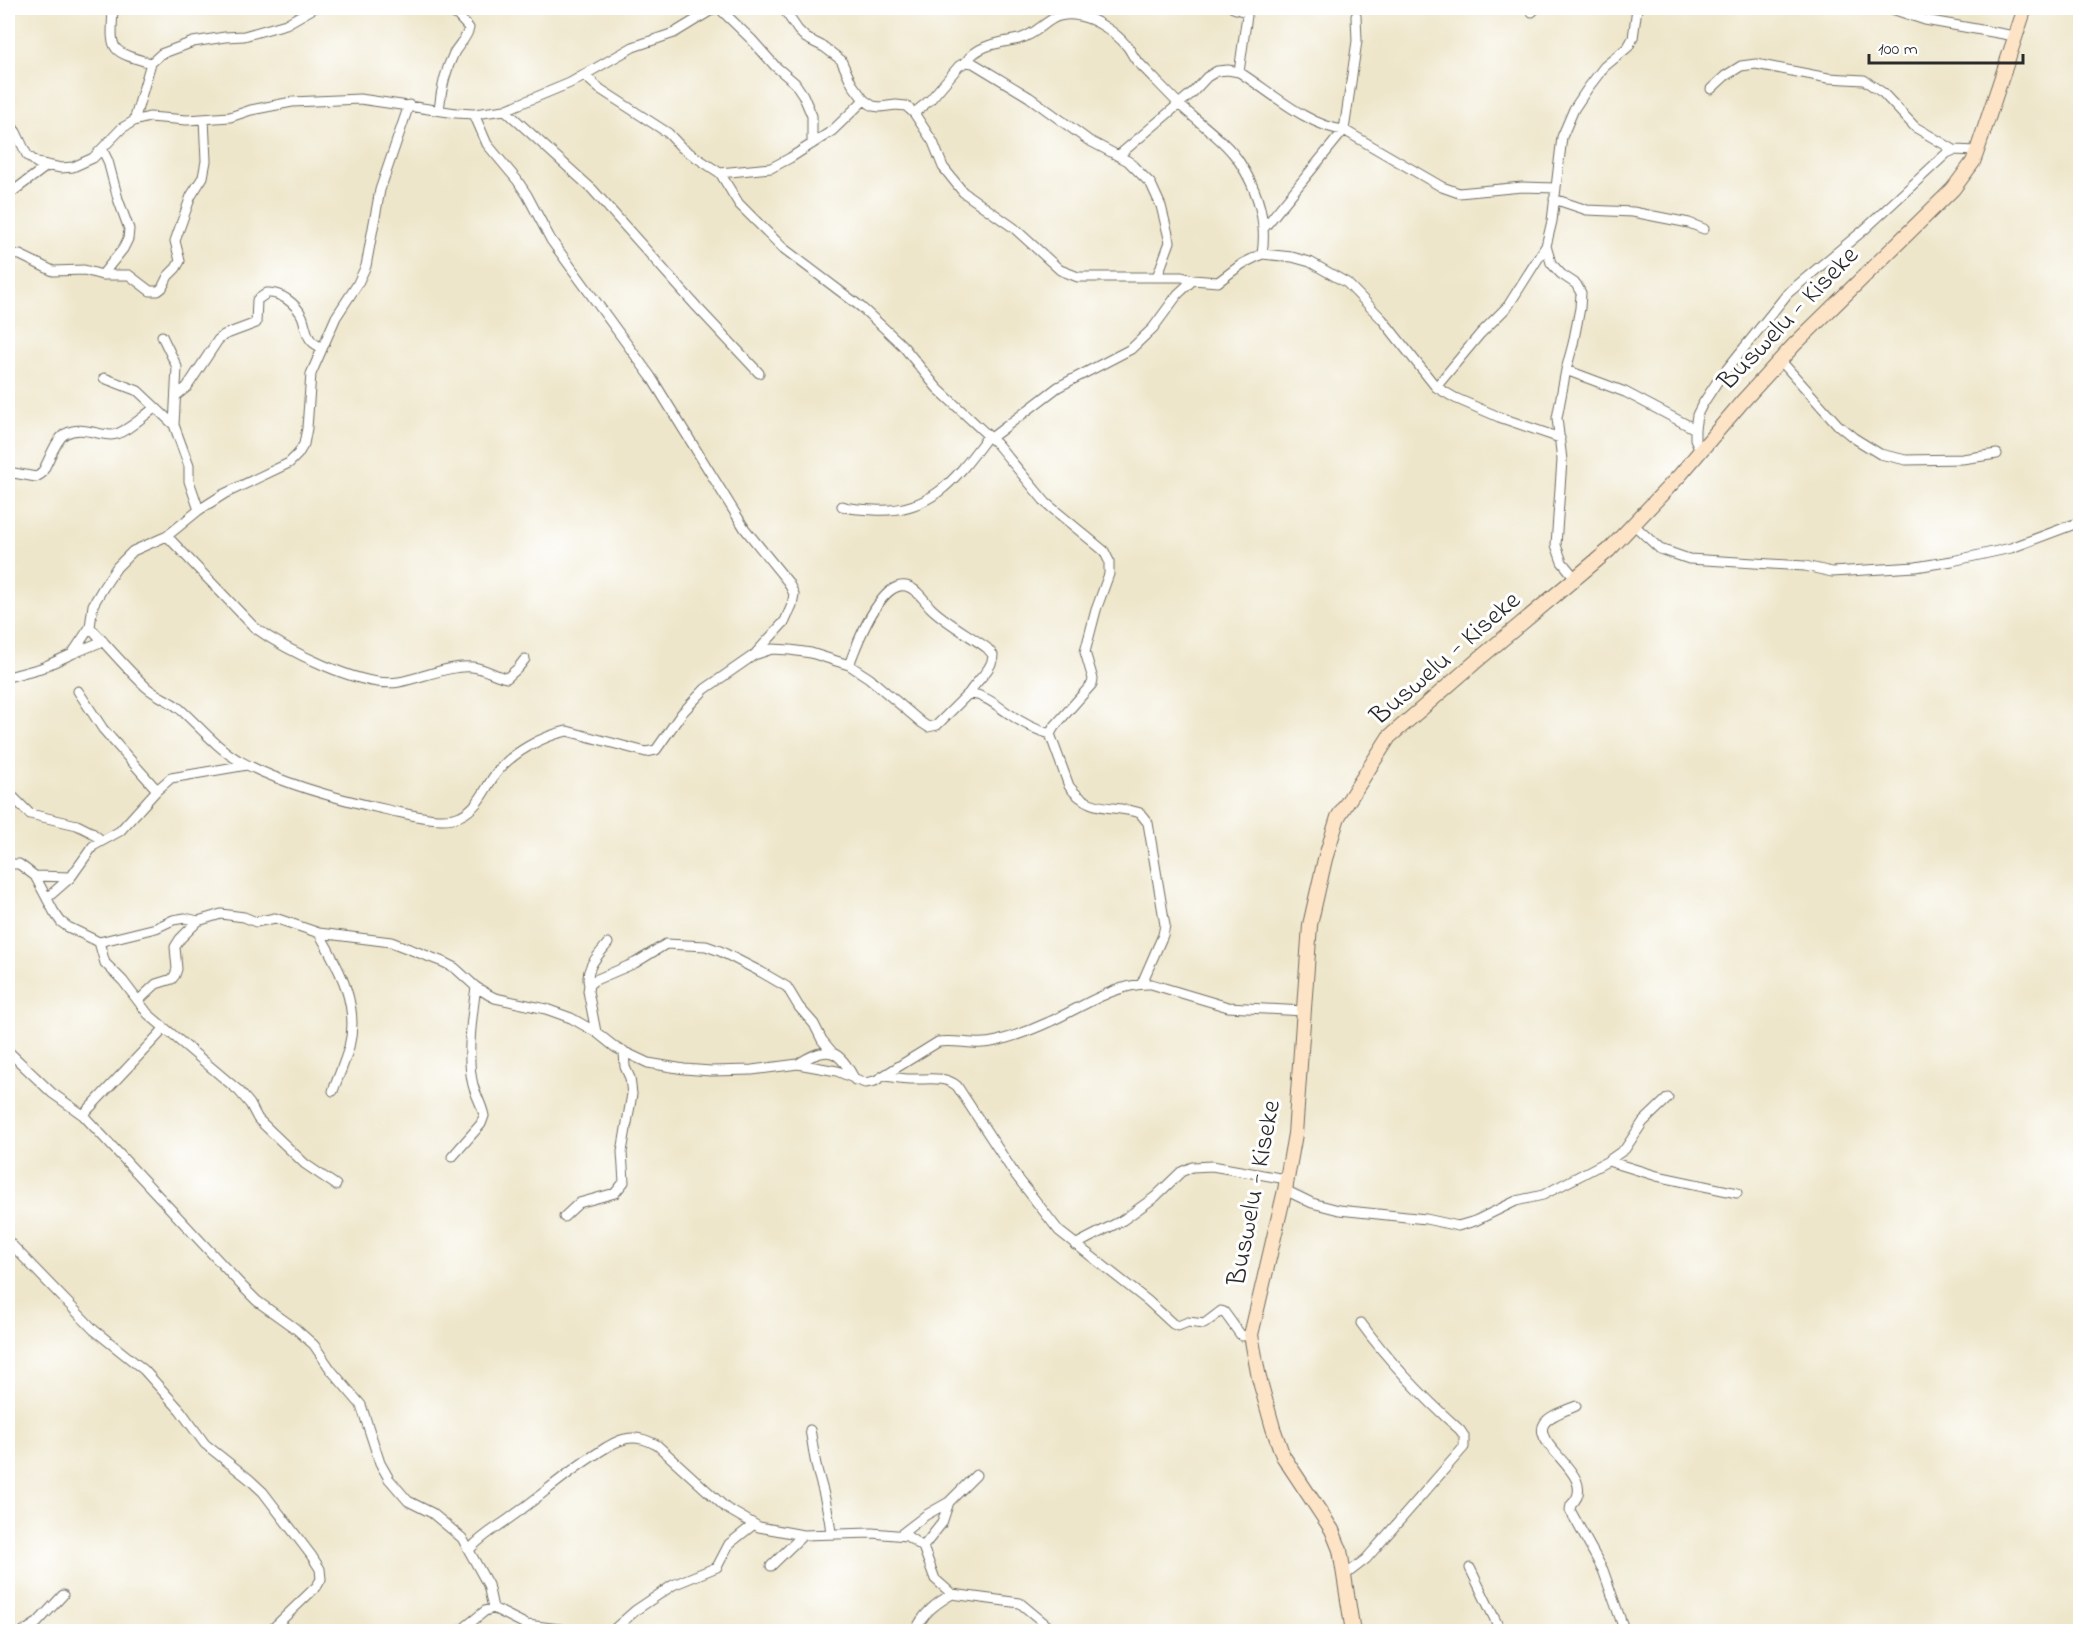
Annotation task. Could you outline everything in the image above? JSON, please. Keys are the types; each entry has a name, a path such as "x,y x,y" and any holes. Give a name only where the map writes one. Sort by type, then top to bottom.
{"main road":[{"name":"Buswelu - Kiseke","path":"1353,1632 1340,1550 1332,1530 1283,1456 1272,1428 1258,1378 1251,1335 1286,1184 1295,1134 1310,925 1325,859 1338,817 1389,737 1609,550 1634,525 1780,360 1953,189 1977,151 2025,8"}],"street":[{"path":"113,8 112,45 121,54 151,63"},
{"path":"134,121 151,63 161,54 193,42 244,36 286,24 300,12 314,8"},
{"path":"439,110 441,89 448,68 469,28 458,16 445,8"},
{"path":"8,122 27,154 37,163 47,166 73,167 93,158 122,128 134,121 149,117 187,120 230,117 251,110 292,102 360,99 474,114 506,110 585,76 633,48 674,33 717,8 795,83 803,94 812,117 813,144"},
{"path":"783,8 806,38 824,47 841,60 852,84 864,100 873,106 906,106 914,113 933,142 944,167 963,192 1014,228 1060,270 1078,277 1182,277 1218,282 1242,264 1263,254 1292,257 1310,262 1347,283 1382,319 1436,387 1499,417 1560,438"},
{"path":"1233,8 1247,10 1239,72"},
{"path":"1436,387 1480,334 1508,306 1546,246 1562,136 1574,109 1604,67 1628,47 1633,38 1637,8"},
{"path":"1888,8 1925,20 2015,36"},
{"path":"914,113 930,100 971,54 981,48 1032,34 1055,16 1068,14 1082,16 1098,24 1126,45 1135,59 1240,163 1253,188 1263,216 1263,254"},
{"path":"1264,228 1344,130 1357,41 1356,16"},
{"path":"966,62 973,63 1029,97 1072,129 1128,161 1151,184 1161,206 1170,242 1157,277"},
{"path":"1711,89 1741,66 1756,64 1828,78 1864,80 1883,93 1915,127 1954,150"},
{"path":"1118,156 1207,77 1217,71 1228,70 1239,72 1307,116 1336,129 1344,130 1443,187 1459,193 1522,187 1556,188"},
{"path":"585,76 600,89 668,133 682,148 720,173 739,204 783,248 861,307 885,329 903,346 937,388 990,437 1046,503 1104,551 1109,561 1109,574 1096,610 1085,652 1093,679 1092,684 1050,734 1073,792 1101,808 1140,813 1148,823 1165,925 1163,935 1142,983"},
{"path":"720,173 771,168 832,131 864,100"},
{"path":"72,654 90,627 93,605 117,567 133,551 167,536 199,510 224,494 289,463 298,454 304,444 307,428 311,374 336,317 357,285 366,266 380,190 409,105"},
{"path":"506,110 592,189 759,373"},
{"path":"474,114 487,144 517,180 557,250 651,377 745,530 788,582 794,594 785,621 754,656"},
{"path":"8,254 20,255 53,271 84,270 102,275 129,275 150,291 156,292 162,288 180,261 175,241 191,196 203,177 206,161 204,119"},
{"path":"102,149 108,160 118,200 129,229 128,239 123,249 102,275"},
{"path":"1701,450 1695,439 1697,415 1719,379 1788,293 1866,229 1947,153 1954,150 1977,151"},
{"path":"8,195 47,166"},
{"path":"1554,199 1587,210 1632,212 1689,223 1704,229"},
{"path":"1546,246 1551,263 1561,274 1576,284 1581,293 1575,335 1557,418 1562,460 1556,545 1562,562 1575,579"},
{"path":"842,506 853,510 889,511 913,507 944,489 990,437 1058,387 1131,349 1154,328 1178,294 1193,280"},
{"path":"177,395 187,387 218,340 224,335 256,323 257,300 267,293 282,296 291,302 301,313 309,338 322,348"},
{"path":"162,336 177,367 174,425 189,466 189,481 199,510"},
{"path":"1780,360 1838,425 1880,454 1906,460 1962,459 1997,454"},
{"path":"1566,370 1625,392 1695,429"},
{"path":"104,378 138,391 174,425"},
{"path":"8,472 36,477 41,474 59,440 66,434 87,430 112,435 122,432 155,408"},
{"path":"1634,525 1660,549 1689,559 1805,566 1842,572 1916,567 1961,560 2011,548 2080,522"},
{"path":"167,536 254,627 268,638 345,674 382,684 470,667 507,678 525,659"},
{"path":"90,627 147,688 170,700 224,749 248,765 277,778 364,805 446,820 470,810 506,763 540,741 558,733 567,731 653,752 682,713 705,689 754,656 772,649 821,656 849,665 928,727 937,725 969,693 989,667 993,655 987,648 932,609 912,588 898,586 881,602 866,622 849,665"},
{"path":"8,677 40,668 103,641"},
{"path":"78,691 104,729 157,790"},
{"path":"969,693 990,700 1034,729 1050,734"},
{"path":"219,770 224,749"},
{"path":"46,898 71,877 93,846 100,840 120,831 171,777 248,765"},
{"path":"8,792 30,814 77,825 100,840"},
{"path":"8,864 19,864 35,876 61,922 99,942 156,928 173,920 185,918 198,921"},
{"path":"35,876 71,877"},
{"path":"138,1001 156,984 175,975 177,969 174,956 175,947 180,939 198,921 216,914 236,915 256,922 275,918 319,933 391,942 455,968 476,987 495,998 546,1009 571,1018 596,1032 616,1048 648,1063 684,1069 752,1070 798,1064 837,1071 865,1083 885,1076 938,1042 948,1041 972,1045 996,1041 1050,1022 1098,998 1142,983 1228,1007 1304,1011"},
{"path":"319,933 348,989 351,1021 349,1046 333,1091"},
{"path":"329,951 337,936"},
{"path":"99,942 105,963 164,1029 189,1046 215,1072 239,1090 258,1119 305,1164 336,1185"},
{"path":"596,1032 590,1010 587,979 591,964 608,943"},
{"path":"589,985 598,978 635,963 666,944 706,946 720,951 787,987 799,1007 814,1024 822,1040 832,1052 840,1056 855,1080"},
{"path":"452,1157 481,1124 484,1116 473,1086 471,1071 472,1020 476,987"},
{"path":"83,1115 164,1029"},
{"path":"8,1051 52,1093 83,1115 257,1301 296,1329 314,1346 361,1406 380,1463 389,1479 408,1501 432,1513 456,1531 470,1549 488,1585 493,1608"},
{"path":"564,1217 579,1203 615,1193 624,1182 622,1152 632,1094 630,1078 625,1067 624,1052"},
{"path":"798,1064 821,1052 832,1052"},
{"path":"885,1076 952,1081 1014,1173 1059,1231 1175,1325 1188,1322 1204,1324 1221,1311 1239,1334 1251,1335"},
{"path":"1075,1245 1123,1220 1155,1197 1181,1172 1192,1167 1212,1166 1286,1184 1312,1203 1339,1210 1426,1219 1458,1226 1475,1221 1516,1201 1543,1195 1608,1161 1625,1149 1643,1122 1668,1098"},
{"path":"1608,1161 1657,1176 1737,1193"},
{"path":"8,1241 94,1330 144,1370 180,1410 205,1444 263,1492 311,1555 320,1569 321,1579 317,1586 269,1632"},
{"path":"1344,1576 1366,1559 1464,1447 1465,1442 1460,1430 1384,1356 1361,1323"},
{"path":"1576,1406 1549,1419 1542,1430 1555,1454 1571,1471 1577,1483 1577,1499 1571,1505 1570,1510 1599,1561 1625,1632"},
{"path":"810,1430 817,1471 829,1510 831,1534"},
{"path":"470,1549 490,1530 514,1516 568,1473 610,1446 625,1439 646,1440 657,1445 726,1508 753,1525 803,1535 900,1535 918,1542 923,1547 935,1579 952,1594 1020,1603 1055,1632"},
{"path":"900,1535 926,1515 949,1502 976,1475"},
{"path":"923,1547 942,1522 949,1502"},
{"path":"611,1632 636,1610 673,1585 692,1575 717,1567 729,1544 753,1525"},
{"path":"771,1566 803,1535"},
{"path":"1470,1568 1501,1632"},
{"path":"915,1632 932,1606 952,1594"},
{"path":"23,1632 36,1623 63,1595"},
{"path":"459,1632 485,1611 493,1608 527,1625 584,1632"}]}
